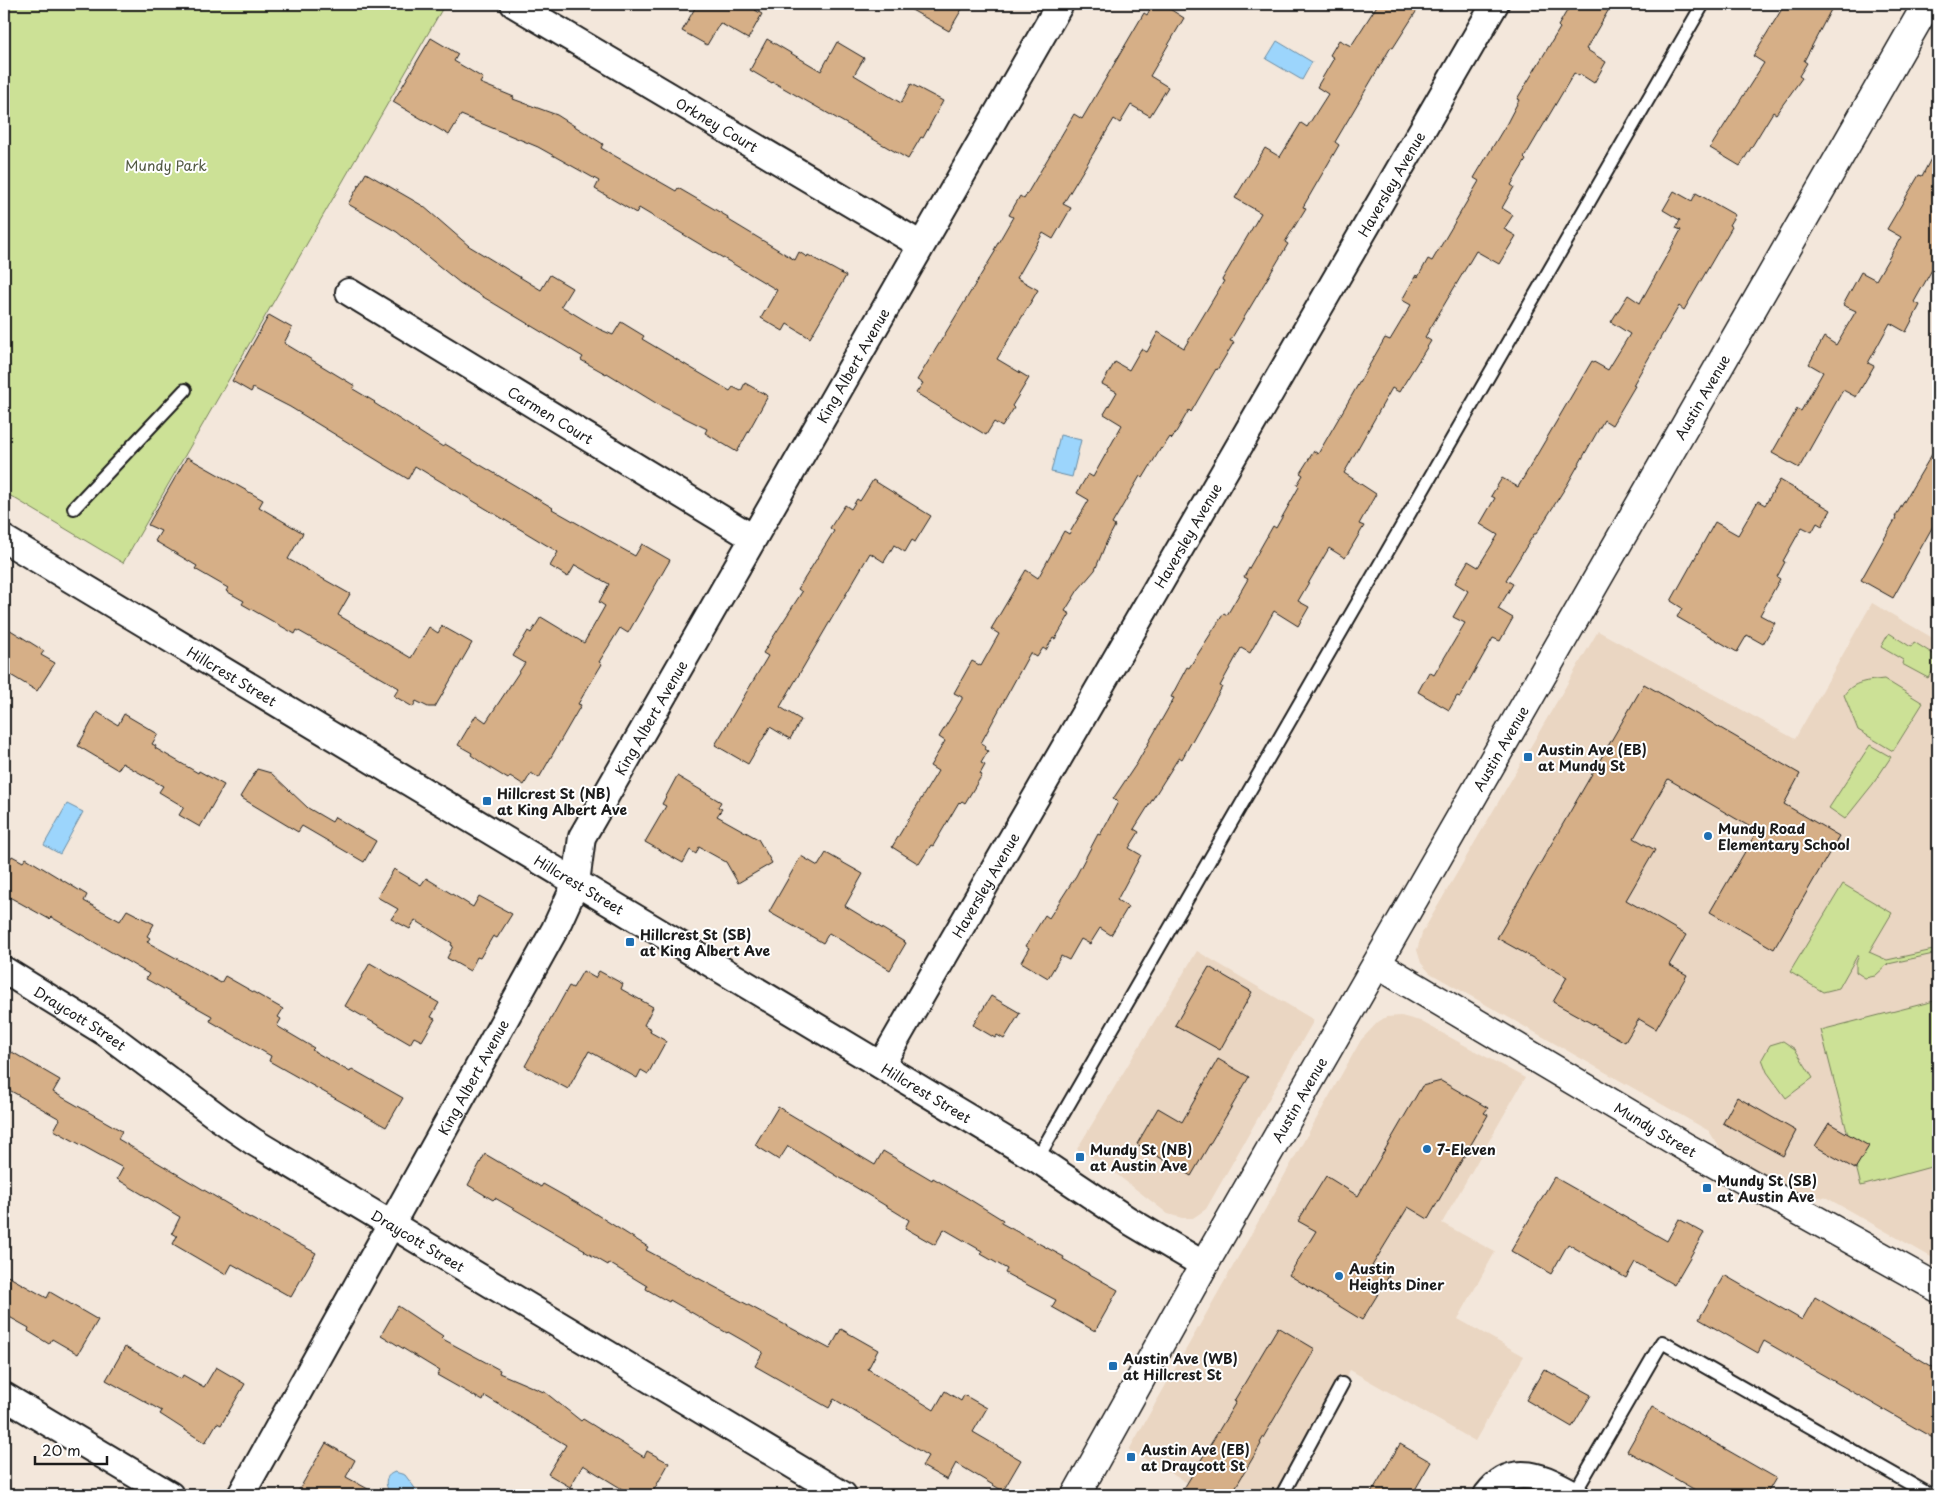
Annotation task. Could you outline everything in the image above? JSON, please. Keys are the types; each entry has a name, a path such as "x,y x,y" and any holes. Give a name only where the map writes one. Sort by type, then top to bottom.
{"main road":[{"name":"Austin Avenue","path":"1076,1495 1204,1265 1927,4"},
{"name":"Mundy Street","path":"1377,964 1687,1148 1938,1288"}],"street":[{"name":"Orkney Court","path":"514,4 921,245"},
{"name":"King Albert Avenue","path":"241,1495 555,929 576,883 582,837 1060,4"},
{"name":"Haversley Avenue","path":"881,1065 1495,4"},
{"name":"Carmen Court","path":"349,292 753,538"},
{"name":"Hillcrest Street","path":"4,538 576,883 1038,1158 1128,1220 1204,1265"},
{"name":"Draycott Street","path":"4,970 106,1033 236,1130 844,1495"},
{"path":"4,1396 170,1495"},
{"path":"1487,1495 1499,1481 1515,1475 1532,1475 1550,1481 1575,1495"}],"lane":[{"path":"1038,1158 1703,4"},
{"path":"74,508 185,390"},
{"path":"1575,1495 1662,1342 1930,1495"},
{"path":"1282,1495 1342,1384"}],"shaded area":[{"name":"Mundy Road Elementary School","path":"1872,603 1938,641 1938,1261 1827,1198 1802,1195 1721,1150 1709,1131 1430,973 1421,963 1417,950 1422,933 1598,631 1795,739"},
{"path":"1197,951 1314,1020 1206,1209 1193,1218 1182,1218 1168,1214 1102,1163 1077,1149"},
{"path":"1401,1016 1420,1021 1525,1078 1442,1223 1495,1252 1458,1319 1524,1356 1475,1441 1350,1370 1282,1495 1209,1495 1129,1450 1361,1040 1378,1022 1386,1017"}],"green space":[{"name":"Mundy Park","path":"4,4 445,4 123,563 4,492"},
{"path":"1889,633 1911,647 1914,642 1938,657 1938,662 1928,678 1902,664 1903,660 1881,647"},
{"path":"1884,679 1923,703 1893,751 1858,730 1844,695 1856,684"},
{"path":"1870,745 1891,757 1873,784 1845,819 1829,808"},
{"path":"1843,884 1892,913 1869,952 1887,960 1938,949 1938,953 1888,964 1875,976 1865,978 1856,972 1856,962 1859,956 1857,956 1839,988 1823,992 1790,972"},
{"path":"1938,1000 1938,1165 1861,1186 1821,1030"},
{"path":"1783,1041 1795,1049 1813,1078 1786,1098 1767,1072 1762,1059 1770,1045"}],"water":[{"path":"1277,41 1312,62 1302,80 1266,59"},
{"path":"1060,435 1081,440 1072,477 1051,472"},
{"path":"67,804 83,812 60,854 44,845"},
{"path":"395,1472 405,1475 420,1495 391,1495 386,1482 388,1476"}],"building":[{"path":"687,4 759,4 755,10 762,14 748,39 720,23 707,45 682,31 695,8"},
{"path":"901,4 965,4 949,31"},
{"path":"1153,4 1162,4 1184,18 1150,76 1168,87 1150,116 1131,105 1120,123 1114,119 1063,204 1071,208 1053,239 1043,233 1017,278 1038,290 997,359 1029,378 1002,427 994,422 986,435 916,393 923,383 917,380 996,250 994,250 1013,217 1009,215 1020,196 1024,199 1074,114 1082,119 1144,13 1147,15"},
{"path":"1378,4 1421,4 1393,48 1391,47 1335,142 1339,145 1303,207 1306,208 1285,242 1288,244 1230,341 1234,342 1191,412 1189,410 1172,439 1170,437 1161,448 1143,478 1140,476 1112,524 1115,526 1095,570 1078,590 1065,611 1070,614 1055,639 1053,638 1046,650 1043,648 1037,657 1030,653 981,743 988,751 981,763 985,765 980,774 982,775 965,803 959,802 933,846 931,845 919,864 892,847 938,771 930,766 945,741 939,737 962,699 962,697 954,693 972,661 981,666 999,634 991,629 1026,570 1038,578 1064,531 1069,534 1089,500 1077,493 1088,474 1093,477 1122,425 1104,414 1117,392 1102,384 1115,362 1129,370 1141,349 1147,352 1158,332 1184,348 1224,281 1222,280 1261,213 1235,198 1265,148 1280,157 1301,123 1307,127 1328,94 1317,87 1334,58 1330,55 1339,40 1351,46"},
{"path":"1571,4 1612,4 1586,49 1606,62 1594,83 1580,74 1579,76 1574,73 1524,158 1526,160 1511,185 1514,187 1502,208 1513,215 1504,229 1516,236 1499,264 1476,251 1425,337 1431,341 1399,392 1392,388 1344,473 1376,494 1359,524 1364,526 1345,558 1329,548 1298,601 1309,607 1298,626 1274,611 1250,653 1241,648 1220,686 1222,687 1182,759 1179,757 1134,829 1139,832 1129,848 1141,855 1117,900 1128,907 1111,935 1100,928 1090,944 1081,939 1069,960 1061,956 1048,978 1021,962 1029,948 1026,946 1045,915 1049,918 1076,876 1098,834 1100,835 1118,802 1113,799 1137,763 1174,698 1171,697 1187,667 1189,668 1224,613 1227,615 1248,579 1244,577 1273,526 1276,528 1299,487 1297,485 1303,475 1300,473 1314,451 1318,454 1385,338 1390,340 1411,305 1402,300 1416,275 1418,277 1428,259 1432,261 1479,181 1474,178 1507,123 1519,100 1517,99 1560,28 1558,26"},
{"path":"1785,4 1834,4 1804,61 1807,63 1799,76 1802,78 1776,114 1773,112 1740,166 1710,148 1764,63 1753,56"},
{"path":"431,38 458,54 454,61 483,78 480,83 514,97 513,99 557,115 603,144 601,148 676,191 678,188 728,217 727,219 795,260 799,252 846,276 810,338 787,324 783,331 761,318 777,290 639,208 636,213 595,189 599,181 538,147 461,115 449,135 393,102"},
{"path":"767,39 821,71 837,42 864,58 854,75 901,103 911,84 943,101 923,138 921,137 908,159 750,70"},
{"path":"1938,145 1938,259 1914,302 1920,305 1906,332 1890,323 1868,363 1874,366 1856,397 1843,390 1799,468 1772,453 1797,409 1801,411 1823,372 1809,364 1824,337 1836,345 1856,311 1843,305 1861,272 1876,280 1901,237 1887,229 1919,175 1922,176"},
{"path":"366,173 423,206 469,246 541,290 550,275 572,288 561,306 599,329 613,335 621,322 644,336 642,339 730,391 733,387 741,391 745,383 768,396 737,452 705,433 707,429 659,405 607,373 581,360 583,357 460,283 397,232 348,204"},
{"path":"1674,191 1692,201 1696,193 1735,215 1729,225 1732,227 1684,310 1679,306 1612,425 1604,420 1567,485 1506,580 1513,584 1498,609 1513,618 1500,641 1493,638 1460,697 1457,696 1449,710 1418,692 1429,672 1434,675 1465,623 1453,617 1468,591 1455,583 1468,561 1478,567 1498,535 1480,524 1495,498 1491,496 1502,478 1518,487 1592,361 1608,370 1630,334 1611,322 1628,295 1640,303 1681,230 1676,228 1680,220 1663,210"},
{"path":"269,315 292,328 284,343 355,386 353,389 443,447 445,444 552,509 635,556 642,544 670,560 628,633 620,628 599,662 602,664 578,704 581,705 539,778 531,773 524,785 510,776 508,779 458,745 476,715 486,722 525,663 513,656 528,631 531,633 541,617 584,643 605,606 599,602 609,584 575,565 568,577 550,566 558,552 415,466 408,479 290,407 253,388 251,392 232,381"},
{"path":"1938,444 1938,517 1893,598 1861,580"},
{"path":"187,457 263,500 259,507 303,533 288,559 350,594 338,615 411,658 429,627 438,633 442,626 472,643 435,707 428,707 416,701 413,707 394,696 399,688 297,630 295,634 242,604 244,601 226,591 228,588 195,569 197,566 155,541 161,531 148,525"},
{"path":"873,480 931,516 915,542 912,540 905,552 894,545 884,562 870,553 780,707 801,720 790,739 770,727 748,764 715,745 768,656 763,653 802,592 798,589 834,531 830,528 845,505 851,509 857,499 860,501"},
{"path":"1780,480 1831,510 1822,526 1817,523 1812,532 1802,527 1783,561 1785,562 1777,577 1780,579 1760,615 1775,623 1763,644 1747,635 1737,652 1677,617 1682,608 1671,601 1715,522 1738,535 1758,501 1765,505"},
{"path":"4,626 44,651 41,655 55,663 37,691 4,671"},
{"path":"1644,684 1800,774 1784,804 1839,836 1774,949 1710,912 1757,831 1668,779 1634,838 1655,850 1626,900 1686,935 1669,965 1687,975 1656,1029 1639,1019 1625,1042 1553,1002 1567,977 1497,938"},
{"path":"97,712 118,725 124,714 158,734 152,744 156,746 155,748 198,773 199,771 224,785 200,827 179,815 184,807 159,792 163,786 122,763 118,770 78,746"},
{"path":"257,769 271,773 308,808 332,822 335,817 376,841 364,862 302,826 298,832 240,797"},
{"path":"677,776 721,802 718,807 722,809 717,816 758,839 772,863 738,883 726,862 699,847 696,854 690,850 683,863 645,842 666,806 662,804"},
{"path":"826,853 863,874 845,906 906,943 890,970 829,933 823,943 769,912 801,856 818,866"},
{"path":"12,856 23,862 26,858 87,895 84,901 120,921 127,910 154,924 147,936 150,938 147,942 221,983 225,976 283,1009 278,1017 281,1019 277,1026 314,1048 312,1050 350,1072 352,1069 403,1098 386,1127 269,1061 271,1056 210,1021 212,1016 146,979 149,974 51,917 49,919 4,894 4,869"},
{"path":"394,869 421,885 426,878 473,907 479,896 512,914 497,938 493,936 480,958 477,957 470,971 447,958 453,946 451,945 452,943 415,920 410,929 391,919 398,909 377,897"},
{"path":"370,963 439,1003 431,1017 435,1019 422,1041 414,1037 410,1044 345,1006"},
{"path":"1209,967 1252,992 1220,1050 1175,1025"},
{"path":"583,971 595,978 599,971 623,984 621,989 653,1007 644,1025 651,1029 650,1032 666,1041 648,1074 641,1070 637,1078 589,1051 568,1089 525,1066 569,986 573,988"},
{"path":"991,996 1020,1013 1004,1039 997,1035 995,1038 973,1025"},
{"path":"12,1052 60,1080 53,1092 122,1131 118,1139 235,1210 316,1253 291,1297 232,1264 226,1275 173,1244 177,1236 172,1233 180,1217 117,1179 123,1168 54,1130 60,1119 4,1087 4,1065"},
{"path":"1218,1059 1249,1077 1191,1176 1137,1144 1158,1108 1182,1122"},
{"path":"1441,1081 1488,1108 1484,1113 1488,1115 1428,1219 1408,1207 1372,1266 1389,1276 1362,1320 1289,1275 1316,1231 1298,1221 1326,1176 1358,1196 1422,1086"},
{"path":"1737,1097 1796,1131 1783,1156 1723,1123"},
{"path":"778,1107 875,1165 883,1151 969,1199 1003,1220 1001,1223 1064,1257 1063,1259 1118,1290 1095,1331 1052,1307 1056,1300 1005,1273 1007,1269 981,1254 982,1251 944,1229 935,1245 905,1228 909,1220 788,1146 779,1160 755,1145"},
{"path":"1829,1123 1869,1146 1855,1169 1815,1146"},
{"path":"485,1154 541,1187 543,1184 591,1211 648,1247 646,1250 830,1349 841,1329 878,1350 868,1369 934,1410 945,1391 961,1401 964,1395 987,1408 973,1432 1021,1460 1003,1491 956,1463 947,1480 922,1466 928,1456 834,1399 829,1408 755,1366 763,1352 670,1300 669,1302 646,1289 647,1286 609,1263 608,1265 495,1198 493,1200 468,1185"},
{"path":"1554,1177 1667,1241 1679,1219 1704,1233 1674,1285 1635,1262 1626,1278 1568,1244 1551,1274 1511,1251"},
{"path":"4,1274 47,1298 50,1292 98,1320 78,1354 52,1339 49,1344 28,1331 29,1328 4,1314"},
{"path":"1724,1275 1802,1320 1815,1297 1938,1370 1938,1441 1764,1341 1758,1353 1699,1319"},
{"path":"398,1306 443,1336 441,1338 500,1370 499,1373 546,1393 581,1421 583,1419 644,1457 647,1451 669,1463 651,1495 632,1495 583,1465 570,1487 548,1474 566,1445 485,1396 483,1401 437,1375 440,1371 381,1335"},
{"path":"1278,1327 1315,1349 1261,1444 1231,1495 1180,1495 1236,1402 1234,1401"},
{"path":"125,1347 181,1379 183,1375 204,1387 216,1367 245,1384 221,1425 217,1423 205,1443 160,1414 162,1411 106,1380"},
{"path":"1544,1369 1591,1395 1572,1427 1526,1400"},
{"path":"1652,1407 1776,1478 1766,1495 1704,1495 1627,1451"},
{"path":"326,1443 355,1460 346,1477 379,1495 296,1495"},
{"path":"1400,1444 1431,1462 1412,1495 1370,1495"}],"place":[{"name":"Austin Ave (EB) at Mundy St","path":"1528,757"},
{"name":"Hillcrest St (NB) at King Albert Ave","path":"487,801"},
{"name":"Mundy Road Elementary School","path":"1708,836"},
{"name":"Hillcrest St (SB) at King Albert Ave","path":"630,942"},
{"name":"7-Eleven","path":"1427,1149"},
{"name":"Mundy St (NB) at Austin Ave","path":"1080,1157"},
{"name":"Mundy St (SB) at Austin Ave","path":"1707,1188"},
{"name":"Austin Heights Diner","path":"1339,1276"},
{"name":"Austin Ave (WB) at Hillcrest St","path":"1113,1366"},
{"name":"Austin Ave (EB) at Draycott St","path":"1131,1457"}]}
